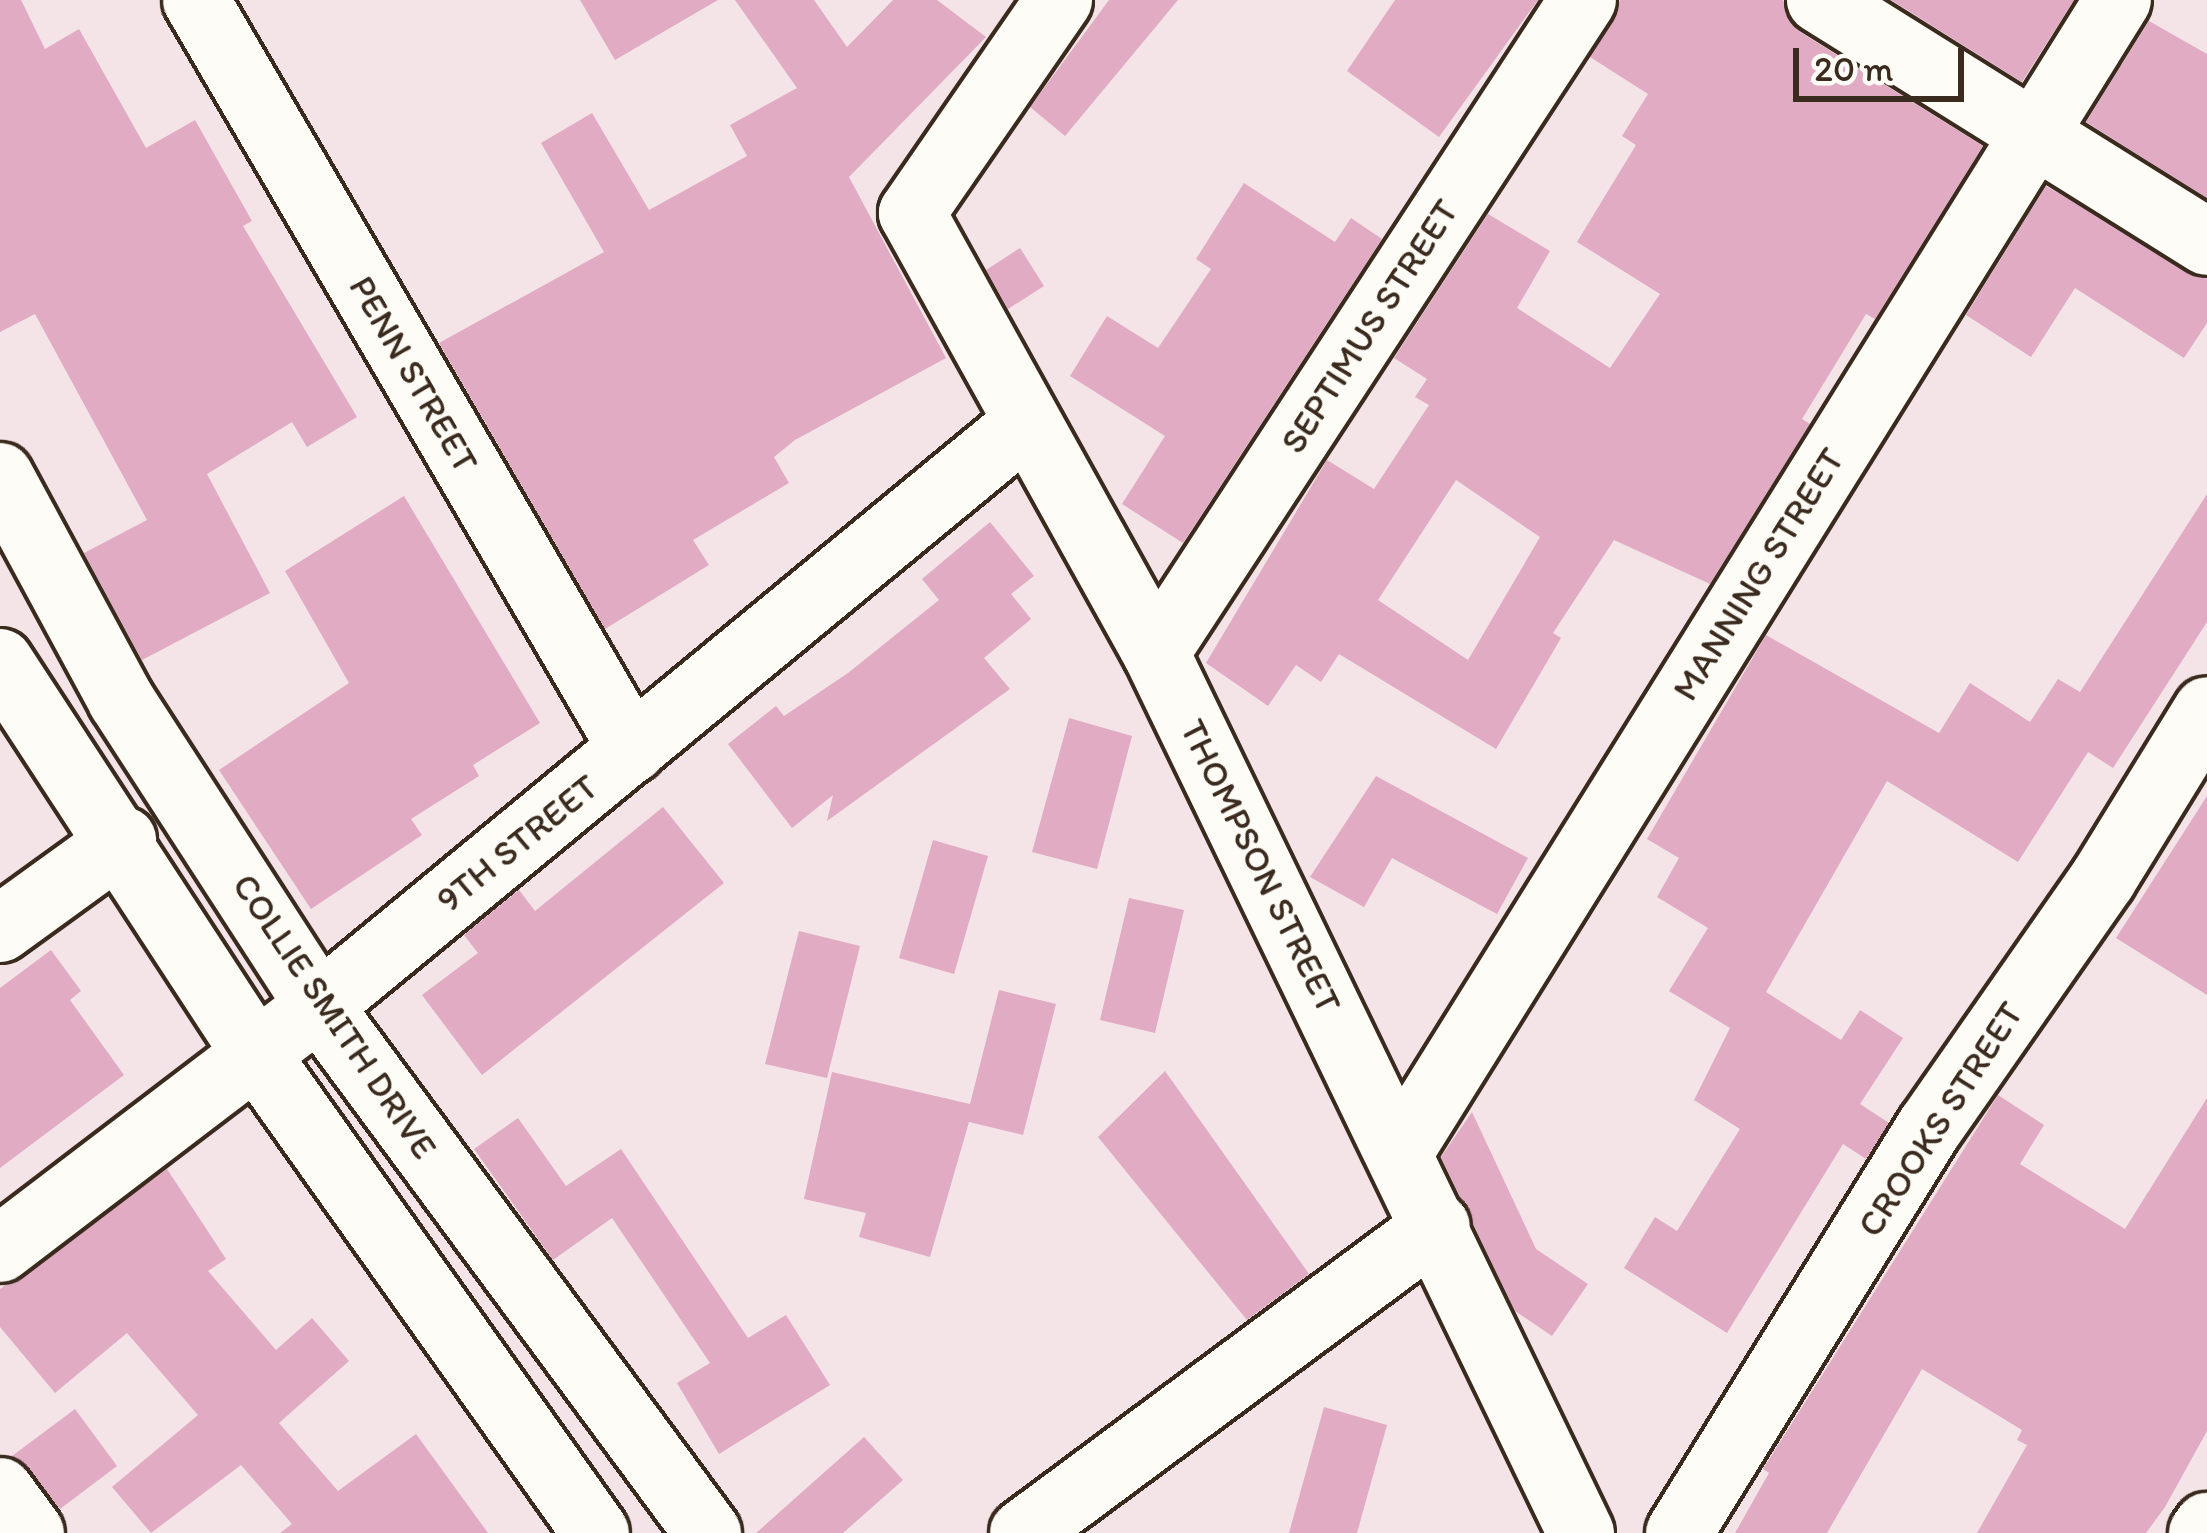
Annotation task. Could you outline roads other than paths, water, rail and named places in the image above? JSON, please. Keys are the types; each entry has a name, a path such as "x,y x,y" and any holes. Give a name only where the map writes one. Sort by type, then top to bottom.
{"street":[{"name":"PENN STREET","path":"196,0 632,748"},
{"name":"THOMPSON STREET","path":"1059,0 912,213 1024,425 1156,652 1401,1150 1581,1533"},
{"name":"SEPTIMUS STREET","path":"1156,652 1583,0"},
{"path":"1820,0 2207,242"},
{"name":"MANNING STREET","path":"1401,1150 2118,0"},
{"name":"9TH STREET","path":"0,1249 320,1006 1024,425"},
{"name":"COLLIE SMITH DRIVE","path":"0,476 121,700 320,1006 708,1533"},
{"path":"0,662 123,840 256,1054 596,1533"},
{"name":"CROOKS STREET","path":"1679,1533 1930,1127 2103,879 2207,710"},
{"path":"0,929 123,840"},
{"path":"1023,1533 1437,1226"},
{"path":"0,1491 31,1533"}]}
